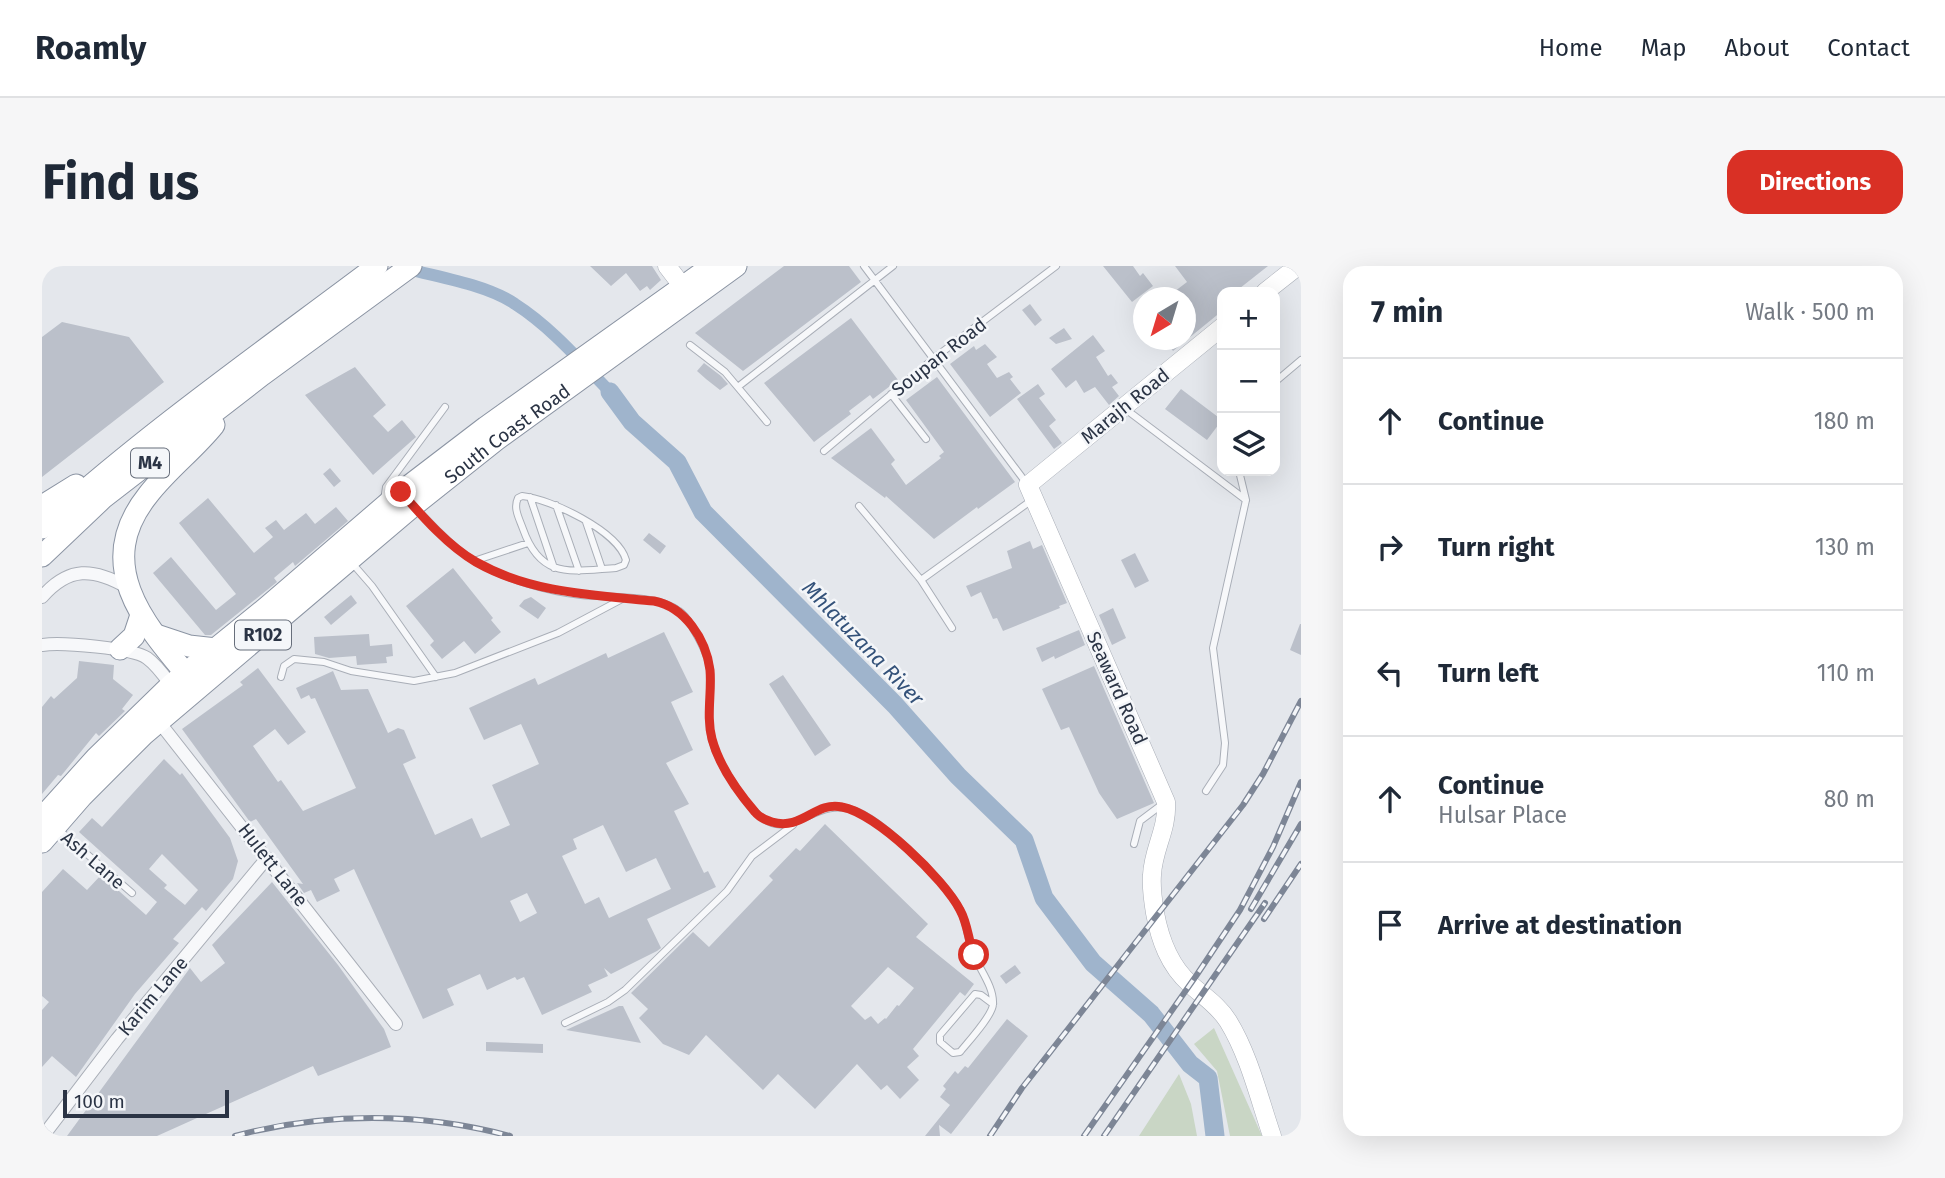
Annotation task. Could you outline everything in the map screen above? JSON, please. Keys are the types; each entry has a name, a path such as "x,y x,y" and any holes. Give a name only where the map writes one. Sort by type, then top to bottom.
{"highway":[{"name":"M4","path":"42,556 103,498 230,388 377,266"},
{"name":"M4","path":"42,528 98,479 230,388 262,375 411,266"},
{"name":"South Coast Road","path":"687,293 712,266"},
{"name":"South Coast Road","path":"46,826 102,763 153,714 344,553 400,501 687,293 736,266"},
{"path":"185,687 127,587 123,556 126,536 146,496 203,439 230,388"},
{"path":"42,506 82,482 98,479"},
{"path":"120,649 134,636 141,615"},
{"name":"South Coast Road","path":"185,687 216,649 272,615"},
{"path":"156,635 189,646 216,649"}],"street":[{"path":"667,266 687,293"},
{"path":"1271,287 1298,266"},
{"name":"Marajh Road","path":"1031,492 1122,407 1217,331"},
{"name":"Seaward Road","path":"1031,492 1166,802 1166,827 1152,874 1155,914 1163,944 1179,972 1210,999 1227,1019 1238,1040 1272,1136"},
{"path":"42,597 55,583 84,572 112,579 127,587"},
{"path":"42,645 120,649 140,654 185,687"},
{"name":"Hulett Lane","path":"153,714 396,1024"},
{"name":"Karim Lane","path":"43,1136 117,1039 267,858"}],"lane":[{"name":"Seaward Road","path":"864,266 1031,492"},
{"path":"739,386 893,266"},
{"name":"Soupan Road","path":"824,450 933,359 1056,266"},
{"path":"690,345 725,372 767,422"},
{"path":"1280,378 1301,360"},
{"path":"891,394 926,439"},
{"path":"445,407 386,487 383,495 400,501 474,561 502,573 558,591 664,603 681,612 687,618 707,657 710,671 709,722 719,758 757,815 781,825 795,824"},
{"path":"1122,407 1246,500"},
{"path":"1206,791 1223,765 1225,743 1213,648 1246,500 1240,476"},
{"path":"921,580 1031,492"},
{"path":"530,497 554,569"},
{"path":"530,497 556,505 585,520 612,541 625,555 626,560 621,566 602,569 554,569 537,556 528,543 516,503 518,498 530,497"},
{"path":"556,505 579,571"},
{"path":"859,506 921,580 952,628"},
{"path":"585,520 602,569"},
{"path":"474,561 528,543"},
{"path":"344,553 372,586 436,677"},
{"path":"281,677 284,666 294,659 324,662 390,679 414,681 456,673 523,648 589,618 624,598"},
{"path":"1134,844 1140,821 1166,802"},
{"path":"565,1023 608,1002 625,990 727,891 752,856 795,824 823,808 840,806 858,812 872,821 916,858 958,906 967,926 971,948 989,988 993,1004 988,1015 960,1052 953,1053 940,1042 940,1035 975,994 993,1004"},
{"name":"Ash Lane","path":"46,826 132,893"}],"green space":[{"path":"1214,1028 1262,1136 1230,1136 1217,1071 1194,1044"},
{"path":"1179,1074 1191,1104 1197,1136 1139,1136"}],"building":[{"path":"590,266 652,266 661,280 650,290 647,286 640,291 626,273 611,286"},
{"path":"784,266 849,266 861,282 743,371 695,333"},
{"path":"1103,266 1133,266 1140,276 1143,273 1153,286 1133,287 1132,302"},
{"path":"1175,266 1268,266 1241,287 1217,287 1217,315 1196,332 1196,287 1180,287 1187,282"},
{"path":"1030,304 1042,320 1035,326 1022,310"},
{"path":"851,318 898,380 873,399 870,395 849,411 851,414 814,442 764,383"},
{"path":"62,322 129,337 164,382 42,477 42,337"},
{"path":"1064,328 1072,339 1056,344 1049,338"},
{"path":"1093,335 1105,351 1096,357 1108,376 1111,374 1118,383 1112,387 1119,396 1109,405 1095,387 1084,393 1076,380 1066,388 1051,369"},
{"path":"985,344 997,357 987,364 997,378 1009,372 1013,377 1010,379 1021,393 990,417 950,364 974,346 976,350"},
{"path":"704,363 728,384 720,390 706,379 697,371"},
{"path":"355,367 386,405 373,416 388,432 402,420 416,437 373,475 305,395"},
{"path":"937,377 1015,482 934,539 886,496 885,498 831,458 871,428 895,460 891,464 906,485 941,458 939,456 944,452 906,400"},
{"path":"1038,384 1045,394 1039,398 1056,420 1049,426 1062,443 1054,449 1017,399"},
{"path":"1181,389 1217,416 1217,427 1207,440 1165,409"},
{"path":"330,468 341,481 334,487 323,474"},
{"path":"208,498 254,553 273,537 265,528 276,520 284,530 306,513 315,524 336,507 348,521 295,566 293,562 274,578 277,582 211,635 205,635 153,573 171,557 216,610 236,594 179,523"},
{"path":"649,533 666,546 660,554 643,540"},
{"path":"1030,541 1033,549 1042,545 1067,603 1003,631 997,618 993,619 981,592 971,597 966,586 1012,568 1007,551"},
{"path":"1135,553 1149,581 1135,588 1121,560"},
{"path":"453,568 501,632 475,654 464,641 442,659 430,645 434,641 406,606"},
{"path":"351,595 357,603 331,625 324,617"},
{"path":"531,597 546,608 538,619 519,606"},
{"path":"1113,608 1126,638 1112,645 1099,615"},
{"path":"1301,624 1301,655 1290,650"},
{"path":"1079,630 1085,645 1042,662 1036,648"},
{"path":"664,632 693,692 671,702 693,750 666,763 689,804 674,811 704,873 708,871 716,887 647,919 661,948 657,951 611,974 604,968 608,976 588,985 592,992 542,1015 524,977 517,980 515,977 487,990 480,974 447,989 454,1005 423,1019 354,869 334,879 340,891 317,902 311,890 304,893 297,883 303,884 256,819 250,822 182,729 243,685 240,682 258,668 306,732 288,745 275,729 253,746 278,782 281,780 303,811 356,788 315,698 311,699 309,695 301,699 296,688 333,671 341,690 368,689 388,733 398,728 404,730 416,758 403,764 435,835 472,818 481,838 510,825 492,785 539,764 521,724 484,740 469,708 535,678 538,685 606,653 608,658","holes":["603,825 626,872 656,858 671,889 609,918 599,897 585,904 562,856 577,849 573,839","527,893 537,913 520,922 510,901"]},
{"path":"369,634 370,646 392,644 393,656 386,657 387,663 357,665 356,656 329,658 315,654 314,637"},
{"path":"79,661 114,665 113,679 133,695 122,709 125,711 99,736 96,733 61,776 58,775 42,794 42,707 51,696 54,699 77,678"},
{"path":"1094,666 1154,803 1117,819 1099,793 1069,727 1061,730 1042,689"},
{"path":"783,675 831,745 815,756 769,684"},
{"path":"164,759 180,775 182,773 230,838 238,861 233,879 206,911 202,907 173,939 179,943 135,994 76,1077 52,1056 42,1067 42,1010 49,1002 42,996 42,892 63,869 87,890 101,875 146,915 157,902 79,832 92,818 102,827","holes":["162,854 198,890 185,905 164,888 167,885 149,869"]},
{"path":"825,824 928,924 916,937 974,984 965,996 960,992 913,1049 919,1056 907,1067 919,1080 900,1099 887,1085 881,1090 857,1064 815,1109 778,1074 763,1090 706,1035 689,1055 663,1044 639,1018 648,1009 631,993 693,932 709,947 773,880 769,876 796,848 800,851","holes":["888,967 914,988 899,1006 878,1024 871,1016 865,1020 851,1006"]},
{"path":"272,882 338,965 384,1029 391,1047 318,1076 313,1066 157,1136 67,1136 190,968 201,982 225,963 212,945"},
{"path":"1015,965 1021,973 1006,984 1000,976"},
{"path":"623,1006 641,1043 566,1030"},
{"path":"1007,1019 1028,1036 951,1134 939,1125 940,1136 925,1136 950,1105 940,1097 946,1089 943,1086 955,1071 958,1074 965,1066 968,1068"},
{"path":"486,1042 543,1044 543,1053 486,1051"}],"waterway":[{"name":"Mhlatuzana River","path":"403,268 476,286 504,297 553,334 610,392"},
{"name":"Mhlatuzana River","path":"610,392 632,422 677,462 703,512 895,705 958,776 1024,840 1044,898 1093,963 1151,1014 1190,1064 1208,1078 1215,1136"}],"railway":[{"path":"990,1136 1022,1088 1243,805 1263,774 1301,701"},
{"path":"1084,1136 1240,910 1273,847 1301,782"},
{"path":"1251,909 1301,824"},
{"path":"1264,919 1301,864"},
{"path":"1104,1136 1265,903"},
{"path":"235,1136 303,1123 373,1118 442,1122 510,1136"}],"route":[{"path":"401,492 474,561 502,573 558,591 654,601 673,606 681,612 687,618 707,657 710,671 709,722 712,740 719,758 757,815 781,825 795,824 823,808 840,806 858,812 872,821 916,858 958,906 967,926 974,955"}]}
